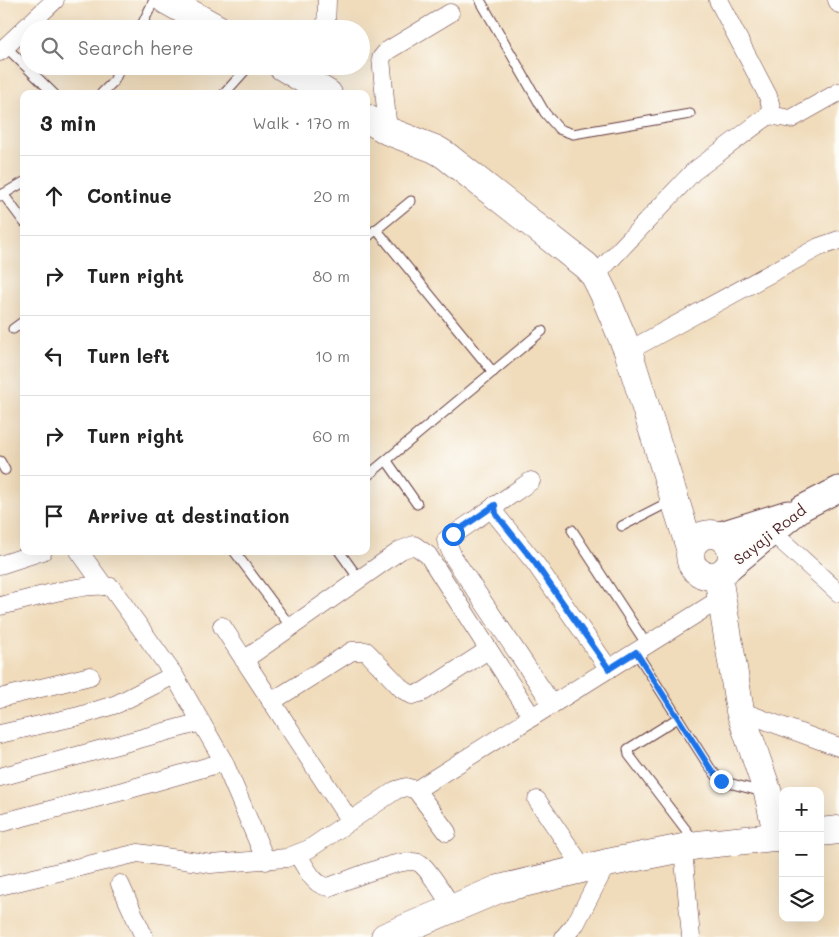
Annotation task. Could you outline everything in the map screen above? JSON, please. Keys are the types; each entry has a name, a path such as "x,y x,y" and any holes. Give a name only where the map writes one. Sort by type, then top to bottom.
{"main road":[{"path":"166,0 202,20"},
{"path":"305,75 323,90"},
{"path":"377,124 445,155 578,260 595,276 628,351 675,498 707,539 729,543 733,555 722,581 740,711 780,832"},
{"path":"658,444 707,539"},
{"name":"Sayaji Road","path":"722,581 772,532 802,508 839,489"},
{"path":"722,581 695,570 690,560 707,539 802,508"},
{"path":"824,832 839,830"},
{"path":"386,937 499,889 595,866 691,847 779,836"}],"street":[{"path":"34,20 55,0"},
{"path":"326,20 327,0"},
{"path":"595,276 693,172 768,115 772,107 718,0"},
{"path":"837,0 839,4"},
{"path":"377,124 381,58 387,51 450,13"},
{"path":"3,49 20,33"},
{"path":"768,115 792,119 839,92"},
{"path":"628,351 819,247 839,240"},
{"path":"531,481 453,534 446,540 446,546 552,704"},
{"path":"495,505 496,514 535,563 609,669"},
{"path":"772,532 839,593"},
{"path":"244,660 401,550 414,545 421,549 532,717"},
{"path":"0,565 31,555"},
{"path":"82,555 104,586"},
{"path":"416,790 641,648 722,581"},
{"path":"0,606 77,588 111,587 174,675 224,762 266,861"},
{"path":"222,626 350,821"},
{"path":"272,702 352,650 366,651 402,689 412,695 423,692 488,650"},
{"path":"0,734 79,716 118,704 174,675"},
{"path":"0,698 90,676"},
{"path":"740,711 838,747"},
{"path":"0,777 201,722"},
{"path":"0,823 123,792 224,762"},
{"path":"0,886 138,853 211,864 266,861 298,854 396,790 406,787 416,790 447,832"},
{"path":"536,800 595,866 576,923 564,937"},
{"path":"691,847 691,937"},
{"path":"298,854 315,881 322,886 329,887 400,862 413,861 422,864 453,908"},
{"path":"120,884 144,937"}],"lane":[{"path":"144,20 154,0"},
{"path":"480,0 545,113 558,129 573,134 690,114"},
{"path":"3,49 20,64"},
{"path":"32,75 49,90"},
{"path":"105,90 114,81 117,75"},
{"path":"228,90 241,75"},
{"path":"20,184 2,195 20,217"},
{"path":"370,234 411,201"},
{"path":"376,229 493,372"},
{"path":"13,329 20,324"},
{"path":"370,474 542,331"},
{"path":"0,461 5,470"},
{"path":"387,461 417,504"},
{"path":"622,526 675,498"},
{"path":"572,530 641,648 678,718 710,768 721,781 768,793"},
{"path":"237,555 291,627"},
{"path":"342,555 359,579"},
{"path":"678,718 628,749 629,755 691,847"}],"route":[{"path":"453,534 495,505 496,514 535,563 609,669 636,652 710,768 721,781"}]}
